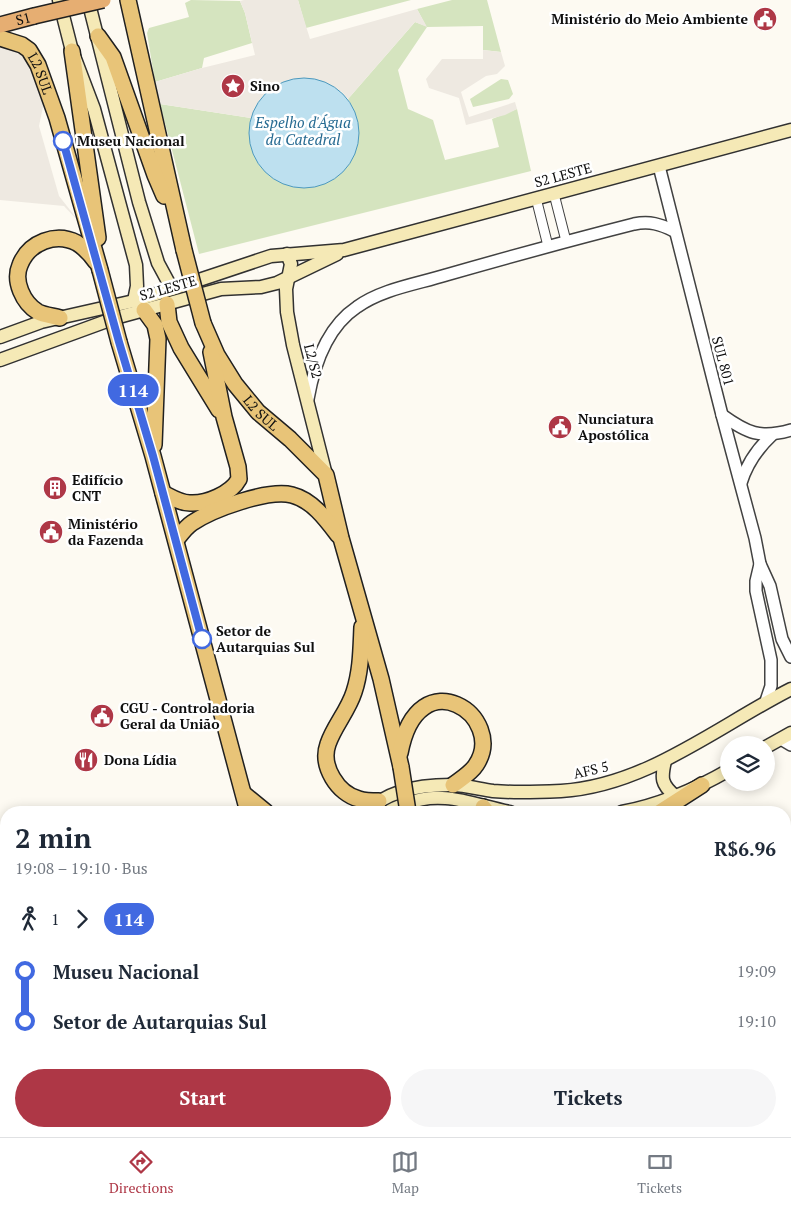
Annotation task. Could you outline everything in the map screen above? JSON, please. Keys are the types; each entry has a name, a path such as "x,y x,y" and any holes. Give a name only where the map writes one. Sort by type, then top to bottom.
{"highway":[{"name":"S1","path":"0,24 103,0"}],"main road":[{"path":"59,0 72,51 95,208 99,268"},
{"path":"88,0 139,202 158,263 172,289"},
{"name":"L2 SUL","path":"128,0 177,222 204,327 217,356 235,384 258,412 326,475"},
{"path":"98,36 113,57 155,175 177,222"},
{"name":"L2 SUL","path":"0,38 22,45 29,50 40,68 57,118 119,342 153,456 247,806"},
{"path":"72,51 94,109 136,266 139,305 155,325 158,338 153,456"},
{"name":"S2 LESTE","path":"0,360 115,318 172,289 271,256 344,250 791,130"},
{"path":"60,318 38,312 28,304 21,293 18,278 20,265 32,248 46,239 64,238 78,244 99,268"},
{"name":"S2 LESTE","path":"0,337 41,322 60,318 139,305 166,304 221,288 261,287 277,283 344,250"},
{"name":"L2/S2","path":"287,254 291,264 286,289 287,312 293,345 326,475"},
{"path":"246,265 244,274 250,287"},
{"path":"166,304 169,322 181,348 224,417"},
{"path":"163,493 177,500 190,503 206,501 230,490 239,480 238,467 224,417 204,327"},
{"path":"326,475 341,538 380,679 400,763 407,806"},
{"path":"176,540 191,524 204,516 228,506 273,494 291,495 304,500 329,522 341,538"},
{"path":"362,611 361,655 357,683 351,702 327,746 326,760 333,779 345,792 380,806"},
{"name":"AFS 5","path":"385,806 416,788 453,785 493,791 564,791 592,786 665,761 766,701 791,689"},
{"path":"400,763 404,733 413,717 429,704 438,702 458,704 467,710 475,720 481,732 482,745 481,755 476,765 453,785"},
{"path":"775,744 788,739"},
{"path":"665,761 663,772 664,785 675,796"},
{"path":"669,806 720,775"},
{"path":"646,806 702,785"},
{"path":"244,794 259,806"},
{"path":"388,806 431,797 459,799 476,806"}],"street":[{"name":"SUL 801","path":"659,166 674,231 756,538 760,564 770,586 782,639 791,657"},
{"path":"554,194 566,241"},
{"path":"536,198 548,246"},
{"path":"308,399 312,376 321,352 338,324 357,307 384,293 566,241 646,222 658,224 674,231"},
{"path":"722,415 750,432 772,435 791,430"},
{"path":"741,483 745,470 752,458 760,446 772,435"},
{"name":"SUL 801","path":"760,564 756,591 771,660 771,686 766,701"},
{"path":"762,620 777,616"}],"green space":[{"path":"191,0 240,1 245,13 252,43 204,58 202,68 155,82 147,33 149,28 189,17 185,3"},
{"path":"298,0 411,0 306,28"},
{"path":"452,0 487,0 501,52 483,50 483,26 427,27 398,70 408,109 433,120 445,160 499,147 492,119 517,109 531,171 199,254 160,104 251,118 249,138 255,158 344,168 354,150 358,134 356,118 348,99 415,22 426,26 417,9"},
{"path":"501,79 508,80 513,94 509,99 473,107 470,99"}],"shaded area":[{"path":"298,0 310,39 417,9 427,27 415,22 348,99 341,91 263,95 251,118 160,104 155,82 255,55 245,13 240,1"},
{"path":"0,46 15,48 25,55 45,97 39,126 59,196 81,224 64,206 0,200"},
{"path":"483,50 501,52 505,66 497,74 486,76 461,92 469,117 515,102 517,109 505,115 466,125 459,98 429,88 426,79 442,59 483,59"}],"water":[{"name":"Espelho d'Água da Catedral","path":"304,78 315,79 325,83 343,94 354,112 358,122 358,144 354,154 343,172 325,183 315,187 304,188 293,187 283,183 265,172 254,154 250,144 249,133 250,122 254,112 265,94 283,83 293,79"}],"bus line":[{"name":"114","path":"63,141 153,456 202,639"}],"place":[{"name":"Ministério do Meio Ambiente","path":"765,19"},
{"name":"Sino","path":"233,86"},
{"name":"Museu Nacional","path":"63,141"},
{"name":"Nunciatura Apostólica","path":"560,427"},
{"name":"Edifício CNT","path":"55,488"},
{"name":"Ministério da Fazenda","path":"51,532"},
{"name":"Setor de Autarquias Sul","path":"202,639"},
{"name":"CGU - Controladoria Geral da União","path":"102,716"},
{"name":"Dona Lídia","path":"86,760"}]}
